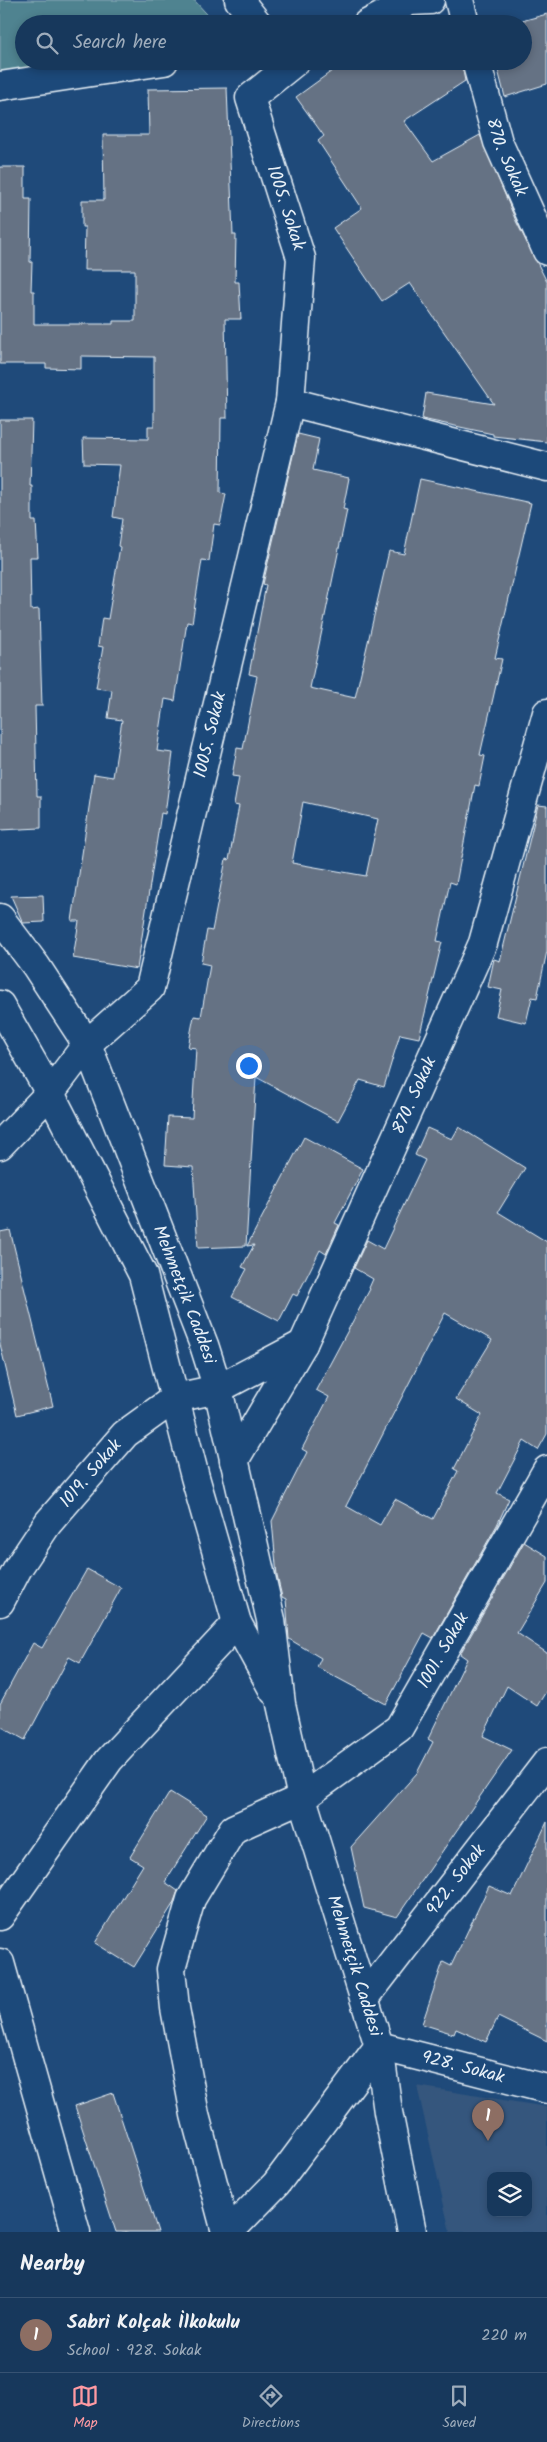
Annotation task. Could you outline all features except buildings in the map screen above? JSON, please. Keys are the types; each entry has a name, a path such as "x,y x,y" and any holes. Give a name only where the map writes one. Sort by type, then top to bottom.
{"street":[{"path":"239,0 251,15"},
{"path":"384,15 410,1 430,0"},
{"path":"459,0 463,15"},
{"path":"0,86 105,70"},
{"name":"1005. Sokak","path":"0,1145 50,1093 87,1044 150,988 290,402 300,258 250,98 282,70"},
{"name":"870. Sokak","path":"478,70 498,142 547,251"},
{"path":"290,402 547,467"},
{"name":"870. Sokak","path":"234,1461 303,1344 483,943 547,713"},
{"name":"Mehmetçik Caddesi","path":"0,918 36,966 87,1044 204,1345 218,1389 271,1620 281,1704 302,1798 379,2046 388,2112 412,2232"},
{"name":"Mehmetçik Caddesi","path":"0,1005 50,1093 144,1275 175,1398 237,1623 281,1704"},
{"name":"1019. Sokak","path":"0,1602 18,1568 48,1522 125,1434 175,1398 218,1389 303,1344"},
{"name":"1001. Sokak","path":"227,2232 195,2116 175,2008 171,1969 191,1899 233,1829 302,1798 399,1728 547,1470"},
{"path":"0,1916 109,1760 237,1623"},
{"name":"922. Sokak","path":"365,1998 542,1779"},
{"path":"0,1963 76,2232"},
{"path":"227,2232 276,2184 379,2046"},
{"name":"928. Sokak","path":"379,2046 547,2090"}],"shaded area":[{"path":"417,2086 547,2107 547,2232 450,2232"}],"green space":[{"path":"0,0 194,0 208,15 15,15 15,70 25,70 0,74"}],"place":[{"name":"Sabri Kolçak İlkokulu","path":"488,2141"}]}
